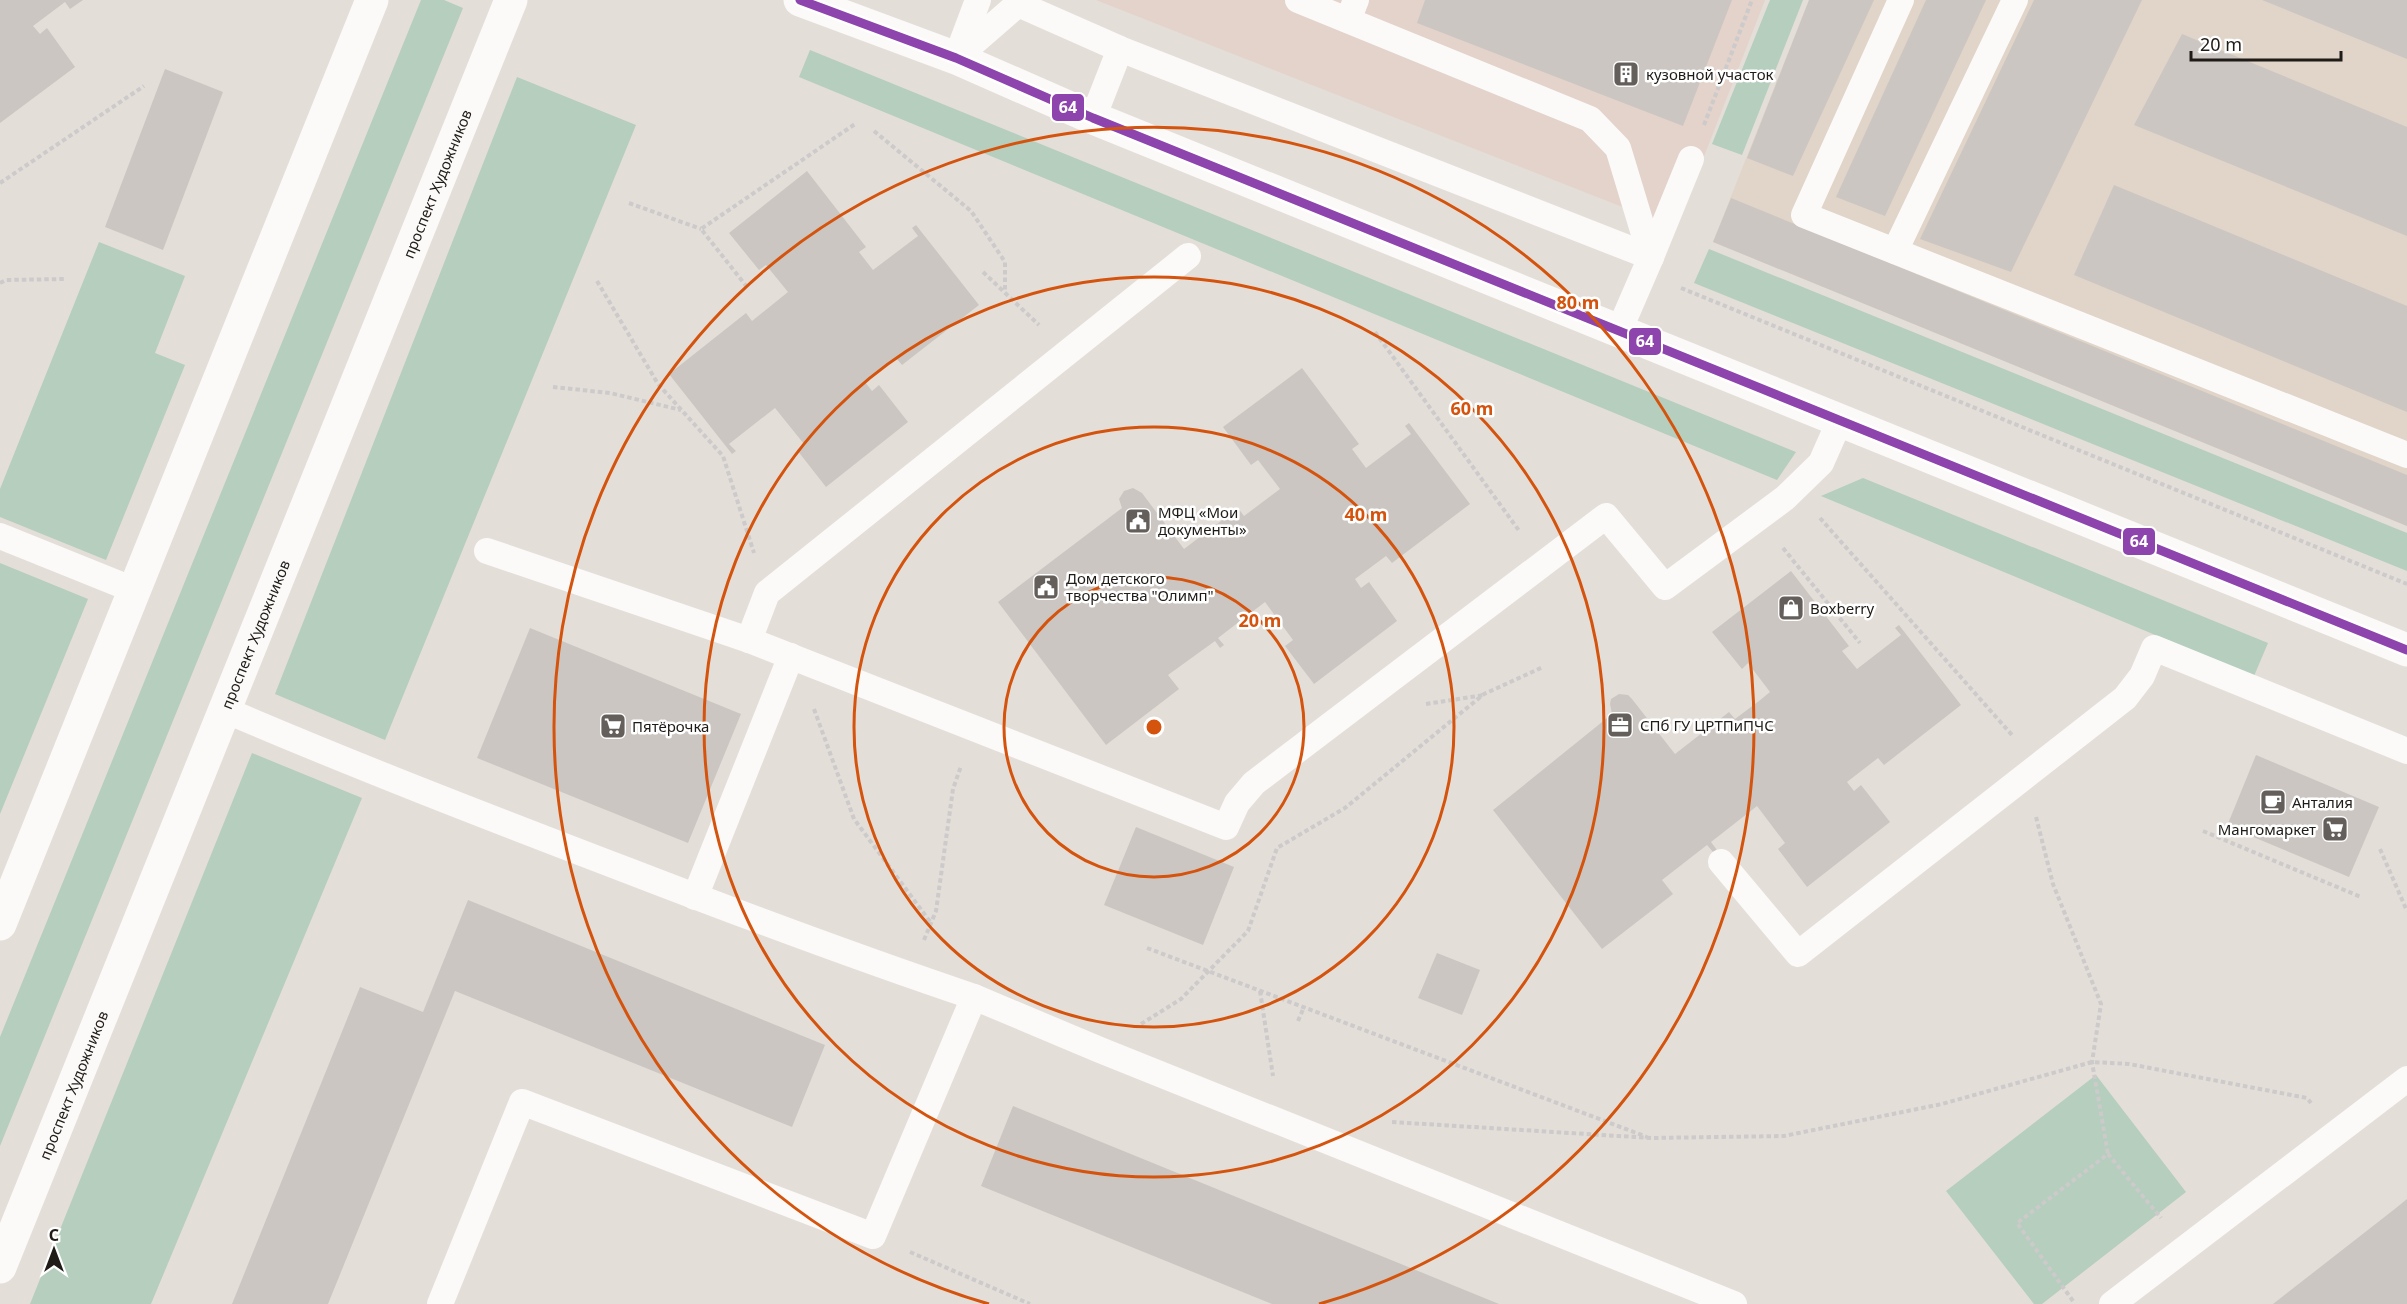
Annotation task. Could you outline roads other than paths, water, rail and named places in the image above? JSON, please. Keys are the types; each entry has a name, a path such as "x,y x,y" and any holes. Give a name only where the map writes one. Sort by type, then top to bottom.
{"street":[{"path":"0,924 372,0"},
{"name":"проспект Художников","path":"0,1267 511,0"},
{"path":"800,0 956,58 1093,118 2407,650"}],"lane":[{"path":"956,58 978,0"},
{"path":"1298,0 1352,10 1590,119 1618,148 1648,264"},
{"path":"1901,0 1804,215 2407,455"},
{"path":"1895,251 2015,0"},
{"path":"956,58 1019,2 1120,49 1648,264"},
{"path":"1093,118 1120,49"},
{"path":"1619,331 1691,159"},
{"path":"749,640 767,593 1188,256"},
{"path":"487,551 749,640 1226,827 1237,803 1254,783 1606,516 1665,587 1785,498 1821,463 1840,420"},
{"path":"0,536 134,590"},
{"path":"1721,862 1798,954 2125,698 2142,676 2154,648 2407,751"},
{"path":"695,897 791,656"},
{"path":"225,710 389,780 695,897 974,997 1100,1050 1734,1304"},
{"path":"440,1304 522,1102 873,1236 974,997"},
{"path":"2112,1304 2407,1079"}],"place":[{"name":"кузовной участок","path":"1626,74"},
{"name":"МФЦ «Мои документы»","path":"1138,521"},
{"name":"Дом детского творчества \"Олимп\"","path":"1046,587"},
{"name":"Boxberry","path":"1791,608"},
{"name":"СПб ГУ ЦРТПиПЧС","path":"1620,725"},
{"name":"Пятёрочка","path":"613,726"},
{"name":"Анталия","path":"2273,802"},
{"name":"Мангомаркет","path":"2335,829"}]}
